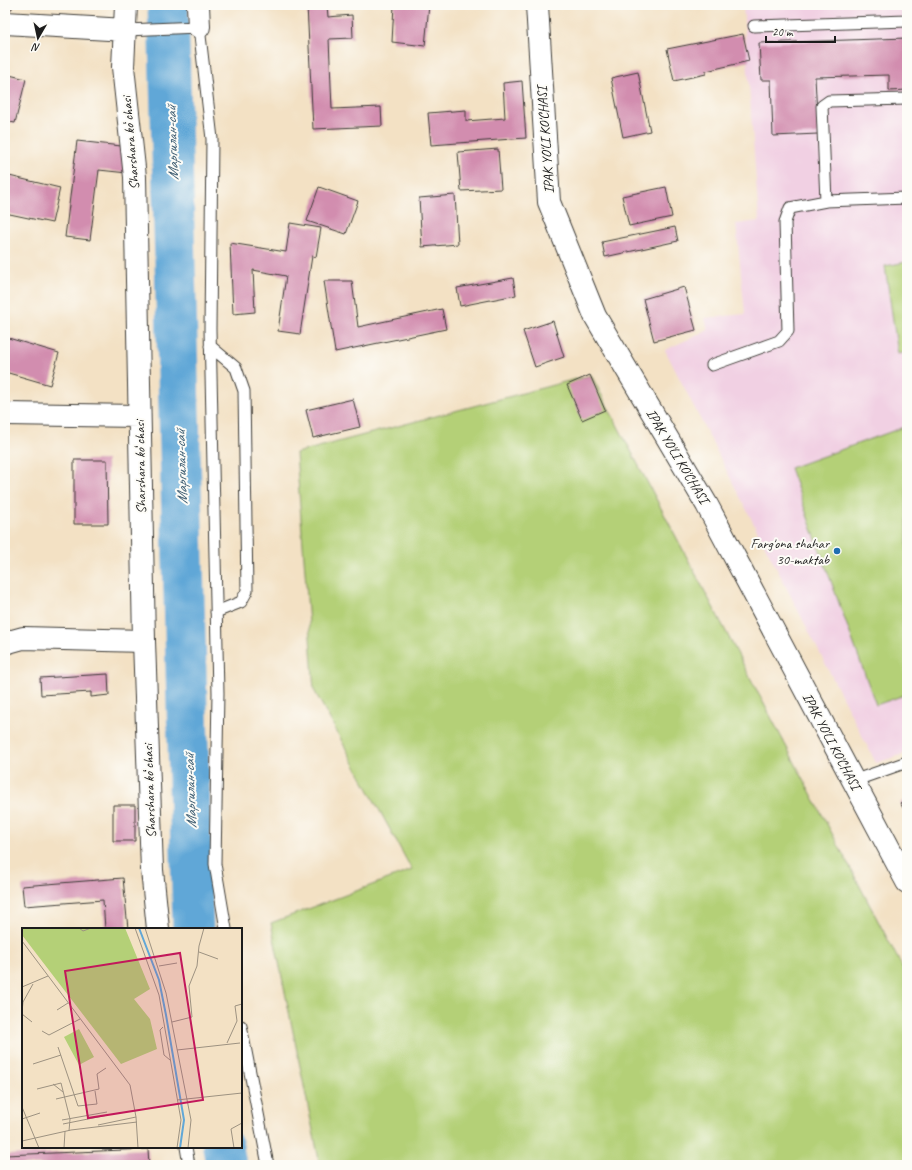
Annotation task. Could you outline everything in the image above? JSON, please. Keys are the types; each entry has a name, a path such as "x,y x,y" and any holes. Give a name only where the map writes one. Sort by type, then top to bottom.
{"street":[{"name":"Sharshara koʻchasi","path":"126,5 126,30 123,67 135,177 144,641 152,870 158,928"},
{"path":"198,5 198,26"},
{"name":"IPAK YO'LI KO'CHASI","path":"537,5 549,202 595,316 707,505 907,882"},
{"path":"5,22 126,30"},
{"path":"5,414 140,416"},
{"path":"5,643 23,638 144,641"}],"lane":[{"path":"754,26 907,21"},
{"path":"126,30 198,26 212,138 210,346 218,693 215,864 226,928"},
{"path":"826,201 822,106 829,101 907,99"},
{"path":"712,365 779,341 788,331 785,222 790,208 826,201 907,198"},
{"path":"210,346 236,368 244,391 247,591 241,602 216,612"},
{"path":"853,781 907,762"},
{"path":"242,1031 268,1165"},
{"path":"186,1148 189,1165"}],"shaded area":[{"name":"Farg'ona shahar 30-maktab","path":"743,5 907,5 907,753 876,763 665,350 708,330 705,318 745,314 736,224 759,221"}],"green space":[{"path":"907,262 907,352 898,354 885,266"},
{"path":"591,375 907,976 907,1165 320,1165 271,923 412,870 314,690 296,453"},
{"path":"907,426 907,694 876,705 790,468"}],"building":[{"path":"5,5 12,5 12,9 5,8"},
{"path":"307,5 327,5 328,17 352,15 353,38 329,39 332,109 381,107 382,126 313,129"},
{"path":"394,5 429,5 425,46 392,42"},
{"path":"646,5 675,5 675,6 646,8"},
{"path":"743,34 749,61 706,71 706,74 674,81 667,49"},
{"path":"907,38 907,90 889,91 889,75 815,77 818,134 773,136 771,80 761,80 759,43"},
{"path":"638,72 650,131 623,137 611,78"},
{"path":"5,74 26,79 15,123 5,121"},
{"path":"522,81 526,138 431,145 428,113 466,110 466,121 505,118 503,83"},
{"path":"77,141 130,147 127,173 99,170 90,240 65,237"},
{"path":"498,149 501,189 461,191 458,152"},
{"path":"5,175 60,188 52,223 5,213"},
{"path":"319,187 358,201 346,234 307,221"},
{"path":"666,187 672,217 629,226 622,196"},
{"path":"455,195 458,244 422,247 419,198"},
{"path":"290,223 321,228 316,257 312,256 300,334 278,331 286,276 253,270 255,312 233,314 230,243 286,252"},
{"path":"675,227 678,241 605,257 602,242"},
{"path":"513,278 516,295 460,306 457,288"},
{"path":"324,281 352,281 358,327 442,309 446,329 335,352"},
{"path":"684,287 696,330 654,341 643,299"},
{"path":"553,321 564,357 535,367 523,331"},
{"path":"5,337 59,353 50,385 5,372"},
{"path":"590,375 605,410 582,420 567,385"},
{"path":"353,399 360,427 313,438 306,410"},
{"path":"74,460 107,460 108,524 74,524"},
{"path":"108,674 109,695 91,697 91,692 41,695 40,678"},
{"path":"907,799 907,814 900,803"},
{"path":"113,805 135,805 135,841 113,841"},
{"path":"123,878 128,928 105,928 103,900 24,906 22,886"},
{"path":"148,1149 149,1165 5,1165 5,1155"}],"waterway":[{"name":"Маргилан-сай","path":"168,5 193,928"},
{"name":"Маргилан-сай","path":"223,1148 226,1165"}],"place":[{"name":"Farg'ona shahar 30-maktab","path":"837,551"}]}
